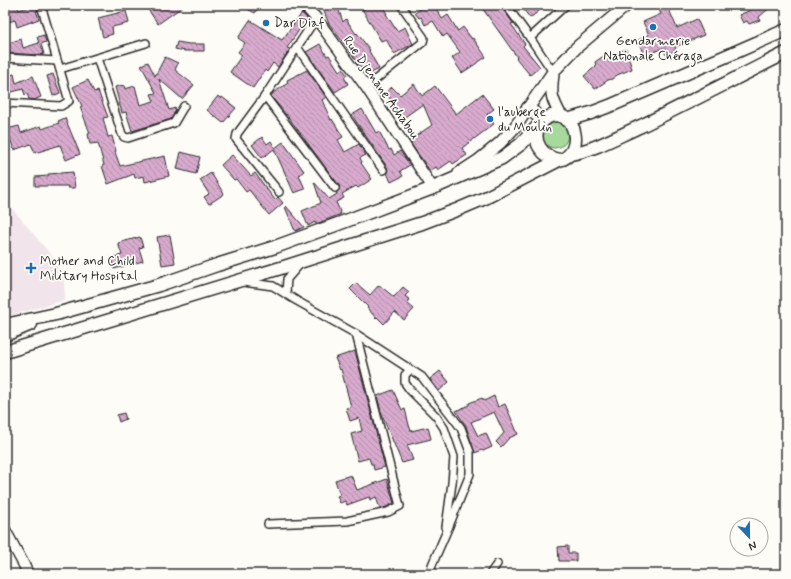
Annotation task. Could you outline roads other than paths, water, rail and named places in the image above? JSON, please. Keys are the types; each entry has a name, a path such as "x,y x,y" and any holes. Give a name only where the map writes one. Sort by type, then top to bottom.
{"highway":[{"path":"5,325 56,314 159,285 275,247 437,187 502,158 521,144 541,122 548,117 555,115 564,118 591,113 786,30"},
{"path":"570,154 584,152 600,145 786,53"},
{"path":"528,108 541,122"},
{"path":"5,352 422,223 459,209 565,158 570,154 573,148 575,136 574,130 564,118"},
{"path":"541,122 537,131 538,145 547,156 559,160"},
{"path":"5,335 56,314"}],"main road":[{"name":"Rue Djenane Achabou","path":"304,5 316,18 437,187"},
{"path":"437,187 479,160 500,143 514,127 553,72 577,47 627,5"},
{"path":"553,72 551,90 552,98 564,118"},
{"path":"5,530 28,574"}],"street":[{"path":"5,103 61,106 69,101 41,5"},
{"path":"366,87 423,42 424,38 422,34 401,5"},
{"path":"506,5 553,72"},
{"path":"530,38 566,5"},
{"path":"280,192 236,139 237,134 265,96 316,18"},
{"path":"60,69 146,43"},
{"path":"297,47 383,170"},
{"path":"5,58 57,61"},
{"path":"97,58 124,137 128,138 174,123 184,106"},
{"path":"265,96 335,188"},
{"path":"286,294 287,279 303,260"},
{"path":"235,281 274,286 356,334 422,377 461,428 470,452 470,474 432,565 431,574"},
{"path":"268,524 347,521 388,512 400,506 356,334"},
{"path":"410,370 405,375 405,383 436,416 444,428 454,457 452,483 444,538"},
{"path":"490,574 497,564"}],"place":[{"name":"Dar Diaf","path":"266,23"},
{"name":"Gendarmerie Nationale Chéraga","path":"653,27"},
{"name":"l'auberge du Moulin","path":"490,119"},
{"name":"Mother and Child Military Hospital","path":"31,268"}]}
